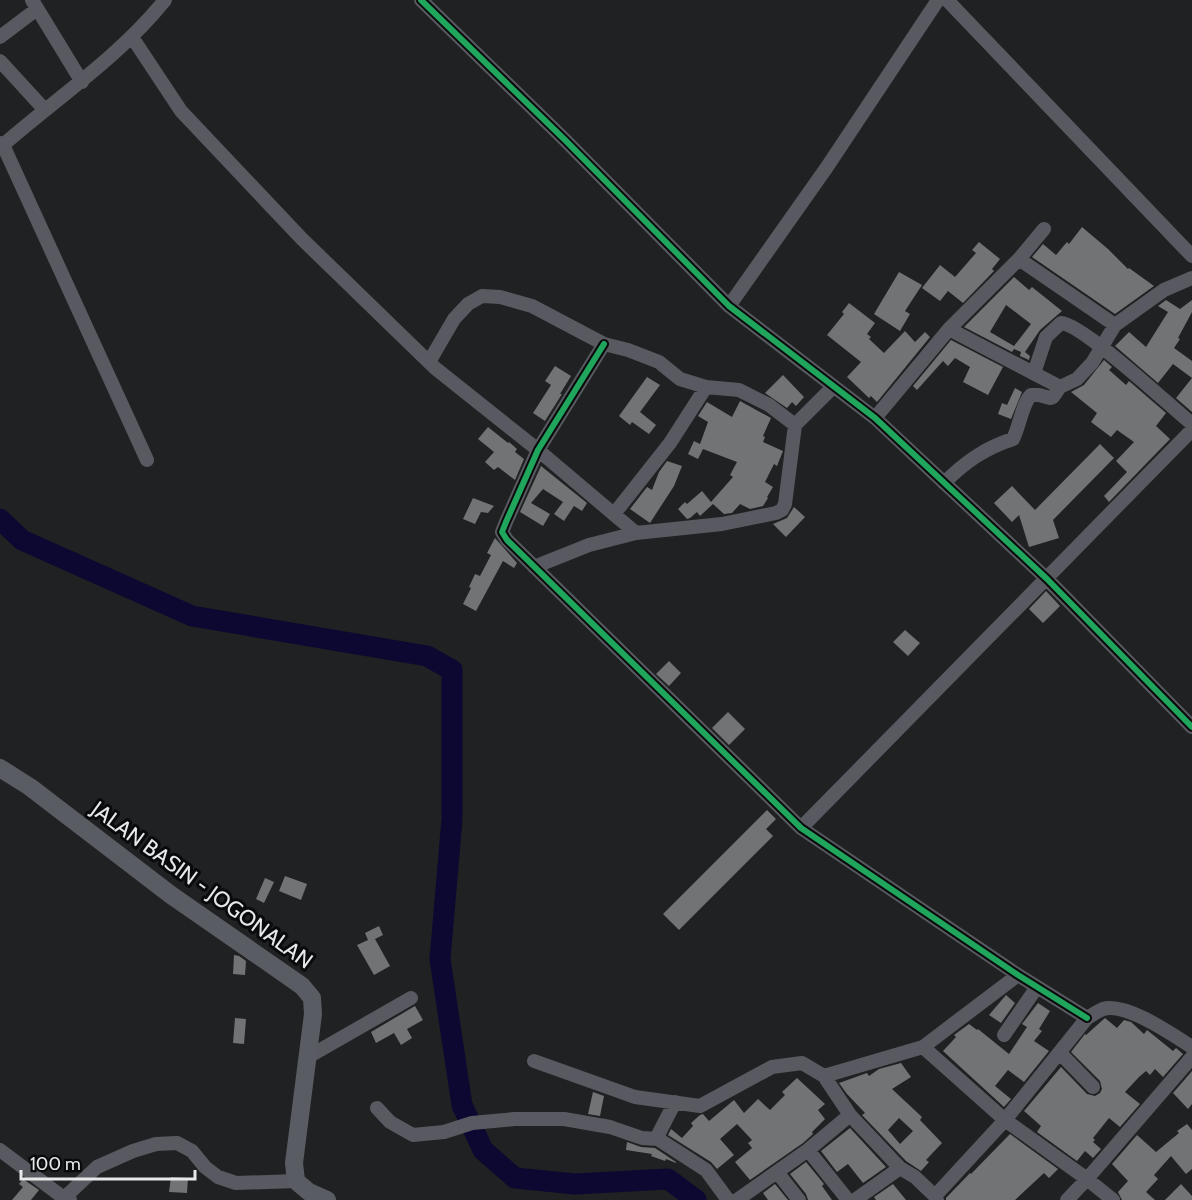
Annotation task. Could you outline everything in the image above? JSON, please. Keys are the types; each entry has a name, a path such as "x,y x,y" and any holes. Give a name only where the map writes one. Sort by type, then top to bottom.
{"main road":[{"name":"JALAN BASIN - JOGONALAN","path":"0,768 30,787 171,896 302,986 312,998 308,1057 294,1163 296,1181"},
{"path":"296,1181 309,1192 327,1200"}],"street":[{"path":"421,0 565,140 729,306 875,418 1047,579 1192,727"},
{"path":"729,306 827,167 938,0"},
{"path":"947,0 1192,256"},
{"path":"147,460 1,144 82,82 132,37 160,2"},
{"path":"0,37 34,4 82,82"},
{"path":"132,37 181,111 302,239 429,362 636,533"},
{"path":"0,61 51,105"},
{"path":"875,418 949,329 1019,259 1044,229"},
{"path":"1019,259 1115,325"},
{"path":"944,483 960,466 975,456 988,448 1012,439 1019,426 1024,405 1032,395 1053,397 1060,387 1077,379 1092,363 1115,325 1164,290 1192,278"},
{"path":"429,362 454,319 468,304 482,296 500,297 532,306 604,344 659,362 680,380 706,387 739,390 769,405 795,425"},
{"path":"1034,373 1046,337 1061,323 1068,323 1102,347 1192,424"},
{"path":"949,329 1060,387"},
{"path":"604,344 538,450 502,532 507,540 801,828 1018,975 1087,1018"},
{"path":"614,514 670,443 706,387"},
{"path":"534,567 589,545 636,533 722,524 782,510 785,504 795,425 833,387"},
{"path":"801,828 1192,430"},
{"path":"824,1076 923,1047 1018,975"},
{"path":"1004,1035 1037,987"},
{"path":"308,1057 411,998"},
{"path":"534,1061 635,1097 700,1106 772,1067 802,1063 824,1076 850,1115 900,1168 915,1177 936,1198 1005,1120 1087,1018 1105,1008 1127,1011 1161,1026 1192,1047"},
{"path":"923,1047 1005,1120 1088,1179 1113,1200"},
{"path":"1060,1053 1093,1087"},
{"path":"1067,1200 1088,1179 1192,1057"},
{"path":"658,1138 675,1102"},
{"path":"378,1108 390,1122 413,1135 444,1132 472,1123 515,1119 564,1119 610,1127 642,1138 658,1138 706,1170 728,1200"},
{"path":"737,1200 808,1150 850,1115"},
{"path":"0,1150 67,1199 97,1167 133,1151 156,1144 177,1143 192,1151 205,1167 218,1177 236,1183 296,1181"},
{"path":"808,1150 848,1200"},
{"path":"855,1200 900,1168"},
{"path":"777,1172 799,1200"}],"building":[{"path":"1082,227 1128,269 1154,286 1115,314 1032,257 1043,244 1056,255 1067,242 1069,244"},
{"path":"979,242 1000,259 992,269 994,271 963,303 948,291 940,301 922,288 940,265 955,277 976,253 972,250"},
{"path":"899,272 922,285 905,311 910,314 900,331 874,314"},
{"path":"1014,277 1029,290 1032,287 1062,311 1040,330 1025,352 1030,356 1029,360 1020,356 1021,352 1014,349 1012,352 964,327","holes":["1006,305 1031,324 1014,346 990,332"]},
{"path":"1166,300 1180,309 1192,300 1192,312 1174,348 1192,361 1192,378 1173,364 1158,383 1115,346 1129,332 1146,347 1168,312 1158,306"},
{"path":"849,303 875,323 867,334 871,337 869,339 884,353 905,331 915,342 925,332 930,337 877,402 871,396 869,398 847,377 861,362 827,335 844,314 842,312"},
{"path":"951,340 1003,367 988,395 963,382 970,367 955,358 948,366 943,361 917,390 913,386"},
{"path":"1104,360 1112,367 1109,370 1126,385 1129,381 1166,413 1156,426 1170,439 1109,502 1104,496 1127,472 1116,461 1134,442 1117,430 1111,437 1091,422 1097,413 1071,392 1084,385"},
{"path":"555,366 571,376 545,421 533,413 551,385 545,381"},
{"path":"783,375 804,397 796,406 792,402 787,408 765,393"},
{"path":"647,377 660,385 640,412 656,425 649,434 632,422 630,425 619,416"},
{"path":"1192,378 1192,412 1176,398"},
{"path":"1015,388 1022,392 1011,419 998,414 1002,403 1007,405"},
{"path":"740,401 771,418 763,436 765,437 763,442 783,451 777,466 774,464 765,482 773,487 763,506 750,509 740,504 732,513 724,514 713,504 700,516 697,512 687,519 678,509 702,491 711,502 733,477 730,475 737,462 703,449 698,459 688,454 694,441 700,444 708,422 698,416 707,402 732,417"},
{"path":"488,427 517,449 515,452 524,459 515,480 498,467 494,470 485,462 494,452 478,439"},
{"path":"1100,444 1114,458 1053,520 1059,538 1029,547 1019,515 1012,522 994,503 1012,486 1035,510"},
{"path":"667,461 682,466 674,486 650,523 630,509 647,487 652,490 659,472"},
{"path":"541,466 587,503 582,511 574,506 564,521 554,514 563,502 543,489 531,503 550,514 543,526 520,512"},
{"path":"473,498 494,506 488,513 481,512 475,524 463,519"},
{"path":"794,507 805,517 786,537 773,524 787,518"},
{"path":"495,538 517,563 514,568 503,561 476,611 463,604 475,574 480,576 491,555 487,553"},
{"path":"1046,591 1060,606 1043,623 1029,609"},
{"path":"905,630 920,643 908,656 893,642"},
{"path":"669,661 681,673 669,686 656,674"},
{"path":"728,712 745,729 729,745 712,728"},
{"path":"767,810 776,819 766,829 773,836 679,930 663,914"},
{"path":"285,876 307,884 301,900 279,891"},
{"path":"265,878 274,882 264,903 256,899"},
{"path":"379,926 383,935 375,939 390,966 374,975 357,945 368,940 365,933"},
{"path":"234,955 246,961 245,975 233,974"},
{"path":"1006,995 1015,1003 1001,1023 989,1015"},
{"path":"1038,1003 1050,1011 1039,1029 1042,1031 1034,1041 1049,1051 1024,1082 1008,1070 995,1086 1011,1099 1004,1107 943,1051 956,1037 954,1035 969,1024 1009,1054 1027,1027 1022,1024"},
{"path":"415,1006 423,1020 407,1029 412,1038 401,1045 394,1033 376,1043 371,1032"},
{"path":"235,1018 246,1019 244,1044 233,1043"},
{"path":"1105,1018 1117,1028 1124,1020 1131,1022 1144,1034 1147,1030 1173,1051 1176,1048 1183,1054 1163,1077 1155,1069 1150,1075 1146,1071 1139,1077 1125,1092 1140,1104 1120,1127 1109,1118 1093,1138 1095,1140 1093,1142 1101,1149 1093,1158 1085,1151 1077,1161 1037,1132 1041,1126 1024,1111 1061,1067 1087,1094 1095,1096 1100,1093 1102,1089 1100,1081 1071,1052 1085,1034"},
{"path":"901,1063 911,1077 892,1089 922,1117 920,1120 942,1143 926,1160 929,1162 921,1171 906,1161 862,1115 865,1113 839,1083 867,1073 869,1076 879,1069","holes":["899,1118 913,1131 900,1144 888,1130"]},
{"path":"1192,1071 1192,1104 1188,1109 1173,1093"},
{"path":"797,1078 825,1104 818,1110 825,1119 803,1143 750,1180 735,1162 752,1148 748,1143 752,1140 737,1124 720,1139 734,1155 717,1169 711,1162 668,1135 671,1129 682,1138 693,1126 691,1123 700,1115 703,1114 709,1121 734,1100 744,1113 758,1099 770,1110 785,1095 782,1092"},
{"path":"593,1092 604,1096 600,1116 588,1114"},
{"path":"1187,1124 1192,1130 1192,1169 1186,1174 1171,1156 1154,1175 1158,1179 1146,1192 1155,1200 1122,1200 1118,1192 1128,1181 1112,1164 1137,1135 1156,1152"},
{"path":"850,1128 886,1167 863,1183 848,1164 837,1172 821,1151"},
{"path":"1010,1134 1058,1169 1049,1178 1044,1173 1015,1200 946,1200 970,1173"},
{"path":"627,1142 641,1147 655,1148 676,1163 651,1156 652,1154 626,1150"},
{"path":"806,1162 824,1184 822,1186 832,1200 808,1200 790,1174"},
{"path":"171,1177 188,1178 187,1193 169,1192"},
{"path":"23,1179 39,1190 31,1200 12,1200 23,1187 19,1184"},
{"path":"775,1184 788,1200 768,1200 763,1193"},
{"path":"893,1184 906,1200 876,1200 874,1197"},
{"path":"1181,1184 1192,1196 1192,1200 1165,1200"}],"waterway":[{"path":"0,519 22,540 192,616 427,656 452,670 452,819 440,959 462,1105 483,1150 515,1178 575,1184 668,1179 696,1200"}],"cycle path":[{"path":"421,0 565,140 729,306 875,418 1047,579 1192,727"},
{"path":"604,344 538,450 502,532 507,540 801,828 1018,975 1087,1018"}]}
